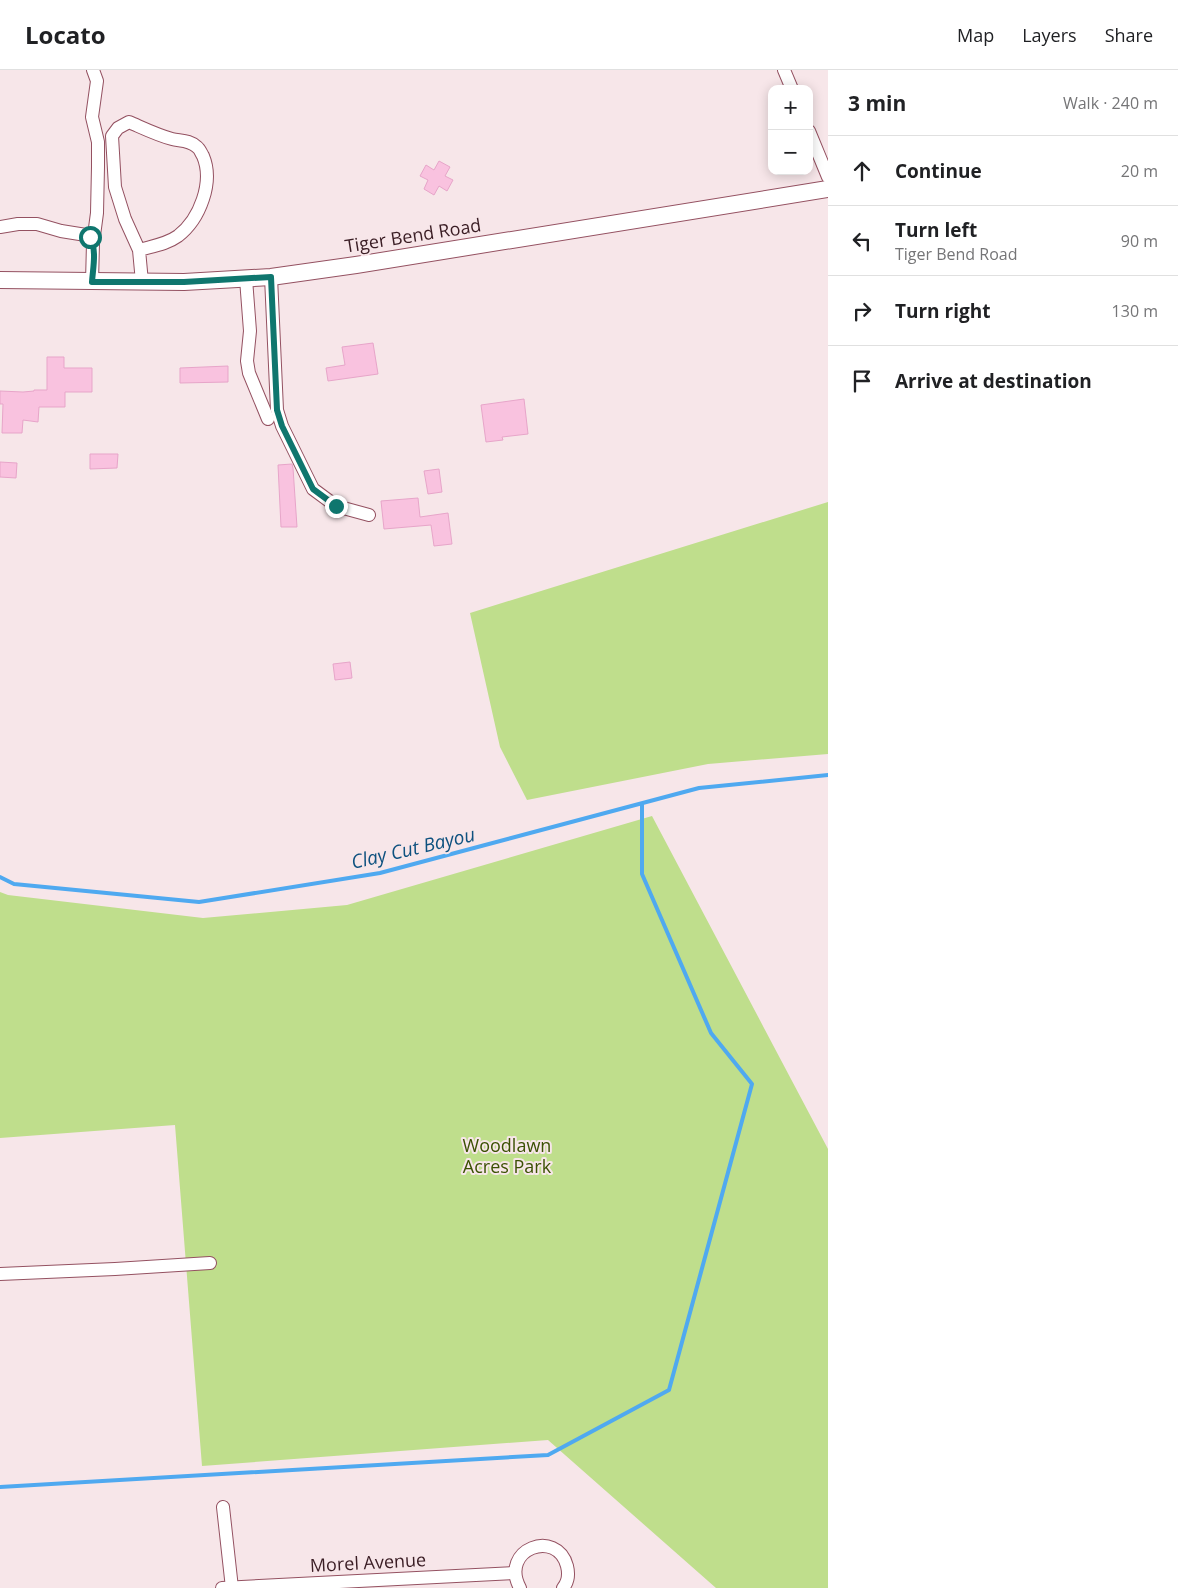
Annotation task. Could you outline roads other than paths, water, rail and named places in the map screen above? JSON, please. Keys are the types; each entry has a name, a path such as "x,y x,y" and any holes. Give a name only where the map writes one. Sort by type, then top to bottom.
{"main road":[{"name":"Tiger Bend Road","path":"0,280 142,282 271,277 828,189"}],"street":[{"path":"92,282 98,167 98,142 92,117 97,82 93,70"},
{"path":"784,70 790,85"},
{"path":"139,250 164,244 179,236 191,222 200,207 207,185 206,163 198,148 190,142 171,139 129,122 118,128 112,136 115,187 125,219 139,250 142,282"},
{"path":"813,141 828,177"},
{"path":"0,227 18,224 37,224 61,231 86,234 93,243"},
{"path":"271,277 277,410 282,426 313,489 336,506 369,515"},
{"path":"246,279 250,331 247,361 249,374 268,419"},
{"path":"0,1274 210,1263"},
{"path":"224,1507 232,1588"},
{"path":"520,1588 515,1573 516,1564 520,1556 535,1546 553,1548 566,1560 568,1578 563,1588"},
{"name":"Morel Avenue","path":"222,1588 515,1573"}],"waterway":[{"name":"Clay Cut Bayou","path":"0,877 14,884 199,902 380,873 699,788 828,775"},
{"path":"0,1487 548,1455 669,1390 752,1084 711,1033 642,874 642,804"}],"park label":[{"name":"Woodlawn Acres Park","path":"507,1156"}]}
